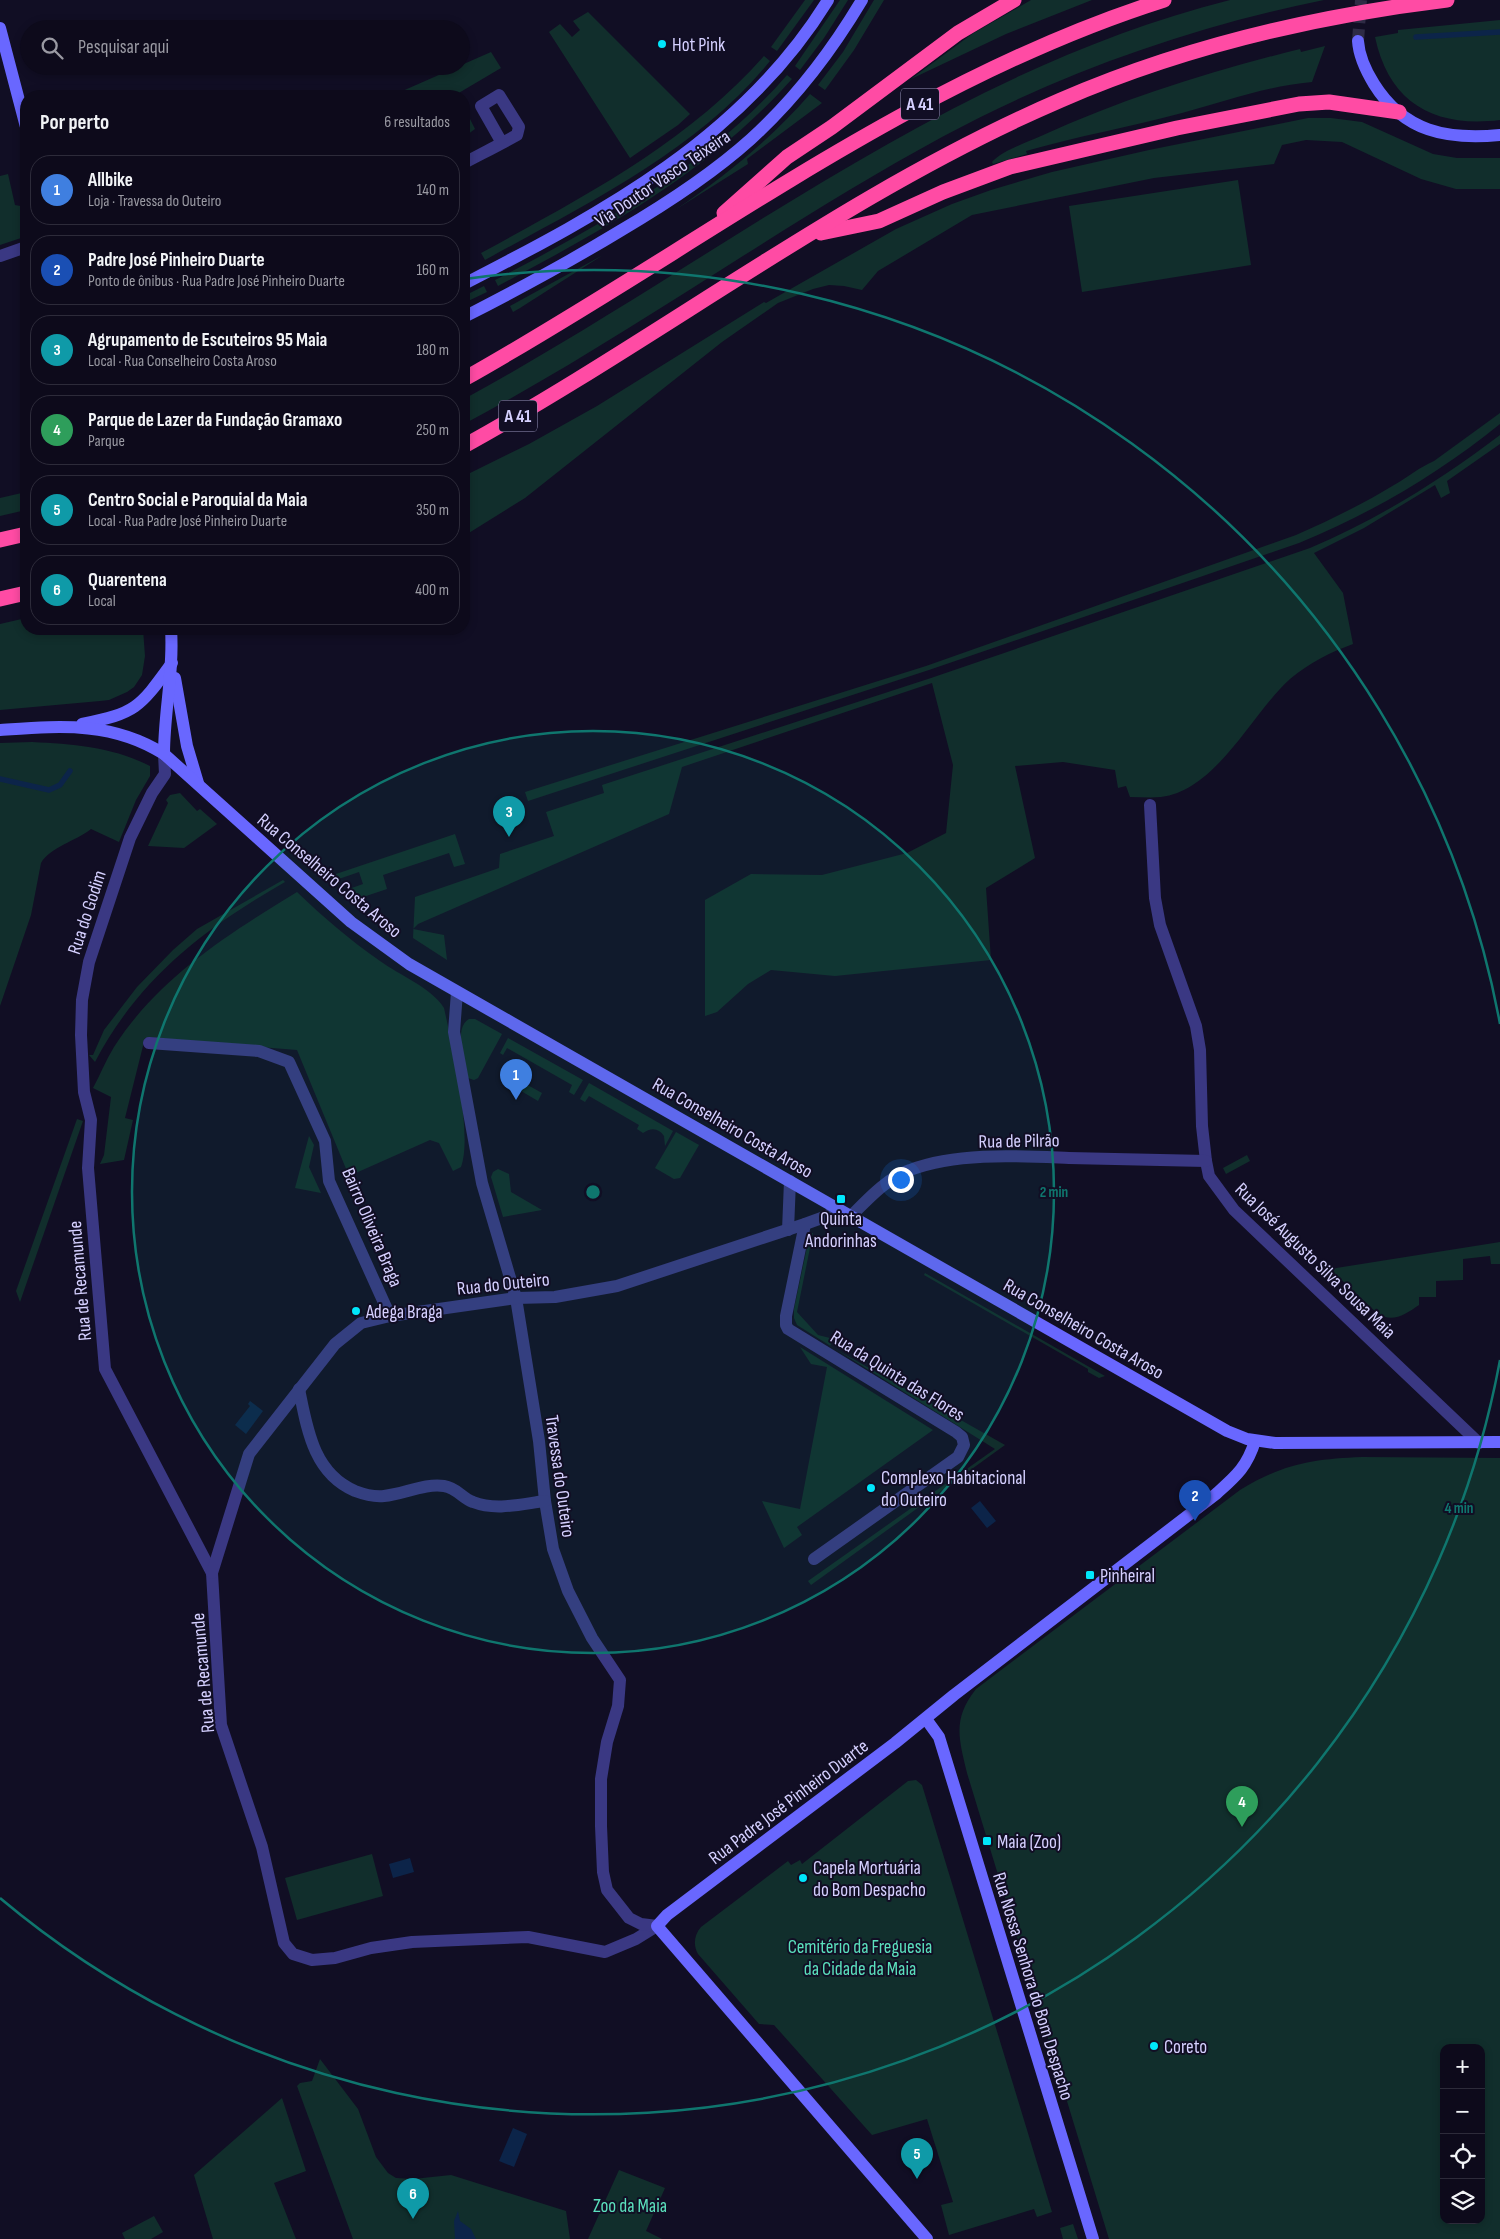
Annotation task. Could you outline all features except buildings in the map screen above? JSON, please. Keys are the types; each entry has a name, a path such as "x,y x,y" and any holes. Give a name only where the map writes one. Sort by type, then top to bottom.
{"highway":[{"path":"692,241 787,156 832,127 958,33 1014,0"},
{"name":"A 41","path":"470,376 549,330 834,153 945,91 1059,38 1164,0"},
{"name":"A 41","path":"470,443 531,409 884,190 992,132 1063,99 1124,75 1212,46 1293,25 1400,6 1447,0"},
{"path":"809,236 880,221 943,192 1010,167 1177,128 1299,104 1329,102 1399,112"},
{"path":"0,540 20,535"},
{"path":"0,599 20,594"}],"main road":[{"name":"Via Doutor Vasco Teixeira","path":"470,281 584,218 656,174 700,142 758,92 802,39 828,0"},
{"name":"Via Doutor Vasco Teixeira","path":"470,314 619,232 679,194 728,158 773,118 806,82 862,0"},
{"path":"0,28 20,104"},
{"path":"1358,41 1368,74 1383,96 1399,112 1418,126 1437,133 1463,137 1500,135"},
{"path":"164,754 164,733 172,664 171,635"},
{"path":"60,728 117,716 129,711 148,696 172,664"},
{"path":"172,664 187,746 198,784"},
{"name":"Rua Conselheiro Costa Aroso","path":"0,730 60,728 109,730 142,741 164,754 351,922 409,964 1227,1431 1255,1441 1296,1444 1500,1442"},
{"name":"Rua Padre José Pinheiro Duarte","path":"656,1926 667,1915 926,1719 954,1695 1216,1494 1242,1470 1251,1454 1255,1441"},
{"name":"Rua Nossa Senhora do Bom Despacho","path":"926,1719 939,1737 1093,2239"},
{"path":"656,1926 927,2239"}],"street":[{"path":"470,160 502,143"},
{"path":"0,256 20,249"},
{"name":"Rua do Godim","path":"84,1092 81,1035 82,1000 89,962 130,838 152,793 165,774 164,754"},
{"name":"Rua José Augusto Silva Sousa Maia","path":"1150,805 1155,898 1160,925 1196,1026 1200,1050 1202,1126 1206,1162 1210,1176 1234,1210 1479,1443"},
{"name":"Travessa do Outeiro","path":"458,992 454,1032 482,1183 516,1298 539,1440 545,1501 553,1549 568,1591 592,1638 620,1680 618,1706 607,1742 601,1779 603,1872 607,1890 630,1918 641,1924 656,1926"},
{"name":"Bairro Oliveira Braga","path":"149,1043 259,1051 289,1062 325,1141 329,1181 390,1316"},
{"name":"Rua de Recamunde","path":"84,1092 92,1120 88,1168 105,1369 212,1573 221,1725 262,1847 284,1943 293,1954 312,1960 335,1958 372,1948 412,1942 443,1942 482,1938 528,1937 605,1952 636,1939 656,1926"},
{"name":"Rua de Pilrão","path":"851,1216 875,1193 895,1178 910,1170 941,1162 1003,1156 1206,1162"},
{"path":"788,1230 790,1181"},
{"name":"Rua do Outeiro","path":"212,1573 249,1454 335,1344 361,1323 390,1316 516,1298 555,1298 617,1286 788,1230 827,1216 838,1209"},
{"name":"Rua da Quinta das Flores","path":"805,1224 786,1316 788,1328 956,1432 962,1437 964,1445 963,1451 958,1458 814,1559"},
{"path":"299,1389 308,1434 314,1453 327,1470 345,1487 381,1496 424,1487 445,1486 458,1490 465,1498 480,1504 500,1507 545,1501"}],"green space":[{"path":"805,0 814,0 777,51 771,47"},
{"path":"840,0 848,0 824,38 800,70 795,66"},
{"path":"874,0 884,0 854,50 825,90 818,85 843,52"},
{"path":"1031,0 1092,0 1006,34 911,79 972,34"},
{"path":"1230,0 1324,0 1274,11 1176,38 1080,73 1033,92 987,114 881,171 585,355 470,421 470,396 558,345 835,175 928,122 1025,74 1125,32"},
{"path":"588,12 690,114 678,125 630,158 549,32 560,24 572,37 580,30 573,21"},
{"path":"1500,20 1500,120 1455,120 1435,115 1418,106 1403,94 1391,79 1382,60 1375,37 1398,33 1398,30"},
{"path":"1325,46 1312,82 1263,90 1162,118 1026,151 1027,154 993,164 992,162 1015,147 1073,122 1169,86 1267,57 1300,49 1301,52"},
{"path":"491,52 501,68 464,90 405,90 439,75 470,75 470,61"},
{"path":"764,56 770,61 741,93 709,122 674,149 600,197 485,260 481,253 595,189 667,142 734,87"},
{"path":"787,75 792,79 760,112 691,170 617,220 498,286 495,280 613,215 688,165 723,138 756,108"},
{"path":"810,94 822,103 747,159 748,164 675,210 746,157 779,127"},
{"path":"1308,118 1331,118 1362,122 1433,154 1457,158 1500,158 1500,189 1456,189 1421,179 1342,142 1306,140 1282,145 1274,164 1154,178 972,215 878,271 862,290 829,285 813,289 778,303 722,342 525,498 470,532 470,473 529,444 597,406 764,302 766,303 896,229 952,204 1052,172 1149,150"},
{"path":"470,119 475,129 470,133"},
{"path":"8,174 15,205 20,206 20,238 0,245 0,176"},
{"path":"1238,180 1251,265 1082,292 1069,206"},
{"path":"603,255 520,308 513,312 510,306"},
{"path":"484,286 487,292 470,300 470,293"},
{"path":"1500,413 1500,424 1429,476 1378,506 1299,543 929,670 528,801 525,792 926,666 1296,535 1346,512 1399,482 1434,461"},
{"path":"1500,435 1500,444 1447,481 1450,493 1441,498 1435,485 1364,528 1314,553 1343,593 1353,644 1320,658 1290,679 1216,766 1199,780 1181,791 1161,797 1130,797 1126,786 1118,788 1115,770 1063,762 1015,766 1035,858 986,888 991,960 835,976 771,970 748,984 717,1012 705,1016 705,900 751,874 822,875 907,853 946,833 953,765 932,683 682,767 669,814 418,924 413,929 415,897 499,868 500,854 554,836 546,812 604,793 602,785 931,678 1310,548 1360,525 1408,498"},
{"path":"20,493 20,511 0,516 0,498"},
{"path":"20,619 20,635 143,635 145,656 142,675 134,687 109,700 0,710 0,624"},
{"path":"32,742 78,745 122,755 150,766 150,776 136,800 119,842 91,829 57,848 45,857 41,863 31,915 0,1006 0,743"},
{"path":"180,793 197,811 200,809 217,824 184,848 148,846 168,803 166,800 170,795"},
{"path":"455,834 465,864 454,867 449,853 383,875 387,889 360,898 349,889 363,884 359,872 330,882 324,878"},
{"path":"283,880 285,882 256,899 201,937 153,980 132,1005 95,1062 89,1055 93,1055 104,1030 137,987 173,950 197,929"},
{"path":"297,892 347,937 380,961 432,994 444,1008 463,1112 465,1133 461,1167 453,1171 439,1143 430,1140 349,1176 297,1050 145,1038 125,1118 133,1120 124,1160 100,1164 104,1155 111,1097 93,1088 108,1057 132,1022 151,1000 196,959 245,924"},
{"path":"413,929 444,935 447,960 413,938"},
{"path":"469,1019 475,1019 502,1034 478,1078 474,1080 468,1078 461,1046 464,1023"},
{"path":"508,1038 583,1080 574,1095 569,1092 572,1085 507,1048 503,1055 500,1053"},
{"path":"515,1078 542,1093 538,1101 511,1085"},
{"path":"589,1083 673,1131 665,1146 664,1136 660,1131 652,1129 643,1133 637,1129 639,1125 589,1096 585,1102 580,1099"},
{"path":"77,1119 83,1121 20,1302 16,1291"},
{"path":"676,1132 699,1145 680,1178 674,1179 655,1168"},
{"path":"309,1136 314,1145 309,1167 321,1193 295,1188"},
{"path":"1247,1155 1250,1161 1226,1174 1223,1168"},
{"path":"498,1169 509,1174 511,1192 542,1210 503,1217 491,1177 493,1172"},
{"path":"810,1233 813,1233 797,1312 818,1335 834,1339 830,1346 797,1325 794,1318 794,1309"},
{"path":"1500,1242 1500,1264 1491,1264 1490,1256 1463,1259 1463,1280 1436,1281 1436,1297 1419,1297 1419,1305 1404,1314 1389,1318 1378,1314 1330,1269"},
{"path":"925,1273 1105,1376 1099,1378 1088,1372 1088,1369 924,1275"},
{"path":"800,1347 933,1430 797,1527 802,1535 784,1548 762,1501 800,1509 827,1367 811,1364"},
{"path":"836,1349 1005,1445 811,1585 808,1581 995,1449"},
{"path":"1362,1457 1500,1458 1500,2239 1109,2239 967,1773 960,1739 960,1720 968,1700 976,1689 1240,1490 1270,1474 1284,1469 1328,1459"},
{"name":"Cemitério da Freguesia da Cidade da Maia","path":"916,1780 922,1785 1052,2212 1037,2217 1034,2209 949,2235 941,2205 953,2202 927,2119 872,2135 774,2025 759,2024 698,1954 695,1944 697,1933 701,1927 788,1861 791,1865 800,1860 802,1864 908,1781"},
{"path":"372,1854 383,1896 297,1920 285,1878"},
{"name":"Zoo da Maia","path":"320,2059 358,2109 376,2157 388,2173 396,2178 413,2179 451,2175 566,2211 570,2239 353,2239 297,2086 300,2083 312,2081"},
{"path":"282,2098 306,2171 274,2183 296,2239 213,2239 194,2175"},
{"name":"Zoo da Maia","path":"619,2170 665,2188 646,2231 662,2239 588,2239"},
{"path":"154,2216 163,2232 151,2239 125,2239 122,2233"},
{"path":"1073,2224 1078,2239 1063,2239 1060,2228"}],"water":[{"path":"250,1401 263,1411 246,1434 235,1425 250,1406 248,1404"},
{"path":"980,1501 996,1521 987,1528 971,1508"},
{"path":"410,1858 414,1872 393,1878 389,1864"},
{"path":"513,2128 527,2134 514,2167 499,2161"},
{"path":"458,2211 460,2221 471,2229 476,2239 455,2239 454,2221"}],"waterway":[{"path":"1416,37 1500,32"},
{"path":"0,779 49,790 60,785 70,771"}],"tunnel":[{"path":"1358,41 1361,0"}],"place":[{"name":"Hot Pink","path":"662,44"},
{"name":"Agrupamento de Escuteiros 95 Maia","path":"509,837"},
{"name":"Allbike","path":"516,1100"},
{"name":"Quinta Andorinhas","path":"841,1199"},
{"name":"Adega Braga","path":"356,1311"},
{"name":"Complexo Habitacional do Outeiro","path":"871,1488"},
{"name":"Padre José Pinheiro Duarte","path":"1195,1521"},
{"name":"Pinheiral","path":"1090,1575"},
{"name":"Parque de Lazer da Fundação Gramaxo","path":"1242,1827"},
{"name":"Maia (Zoo)","path":"987,1841"},
{"name":"Capela Mortuária do Bom Despacho","path":"803,1878"},
{"name":"Coreto","path":"1154,2046"},
{"name":"Centro Social e Paroquial da Maia","path":"917,2179"},
{"name":"Quarentena","path":"413,2219"}]}
